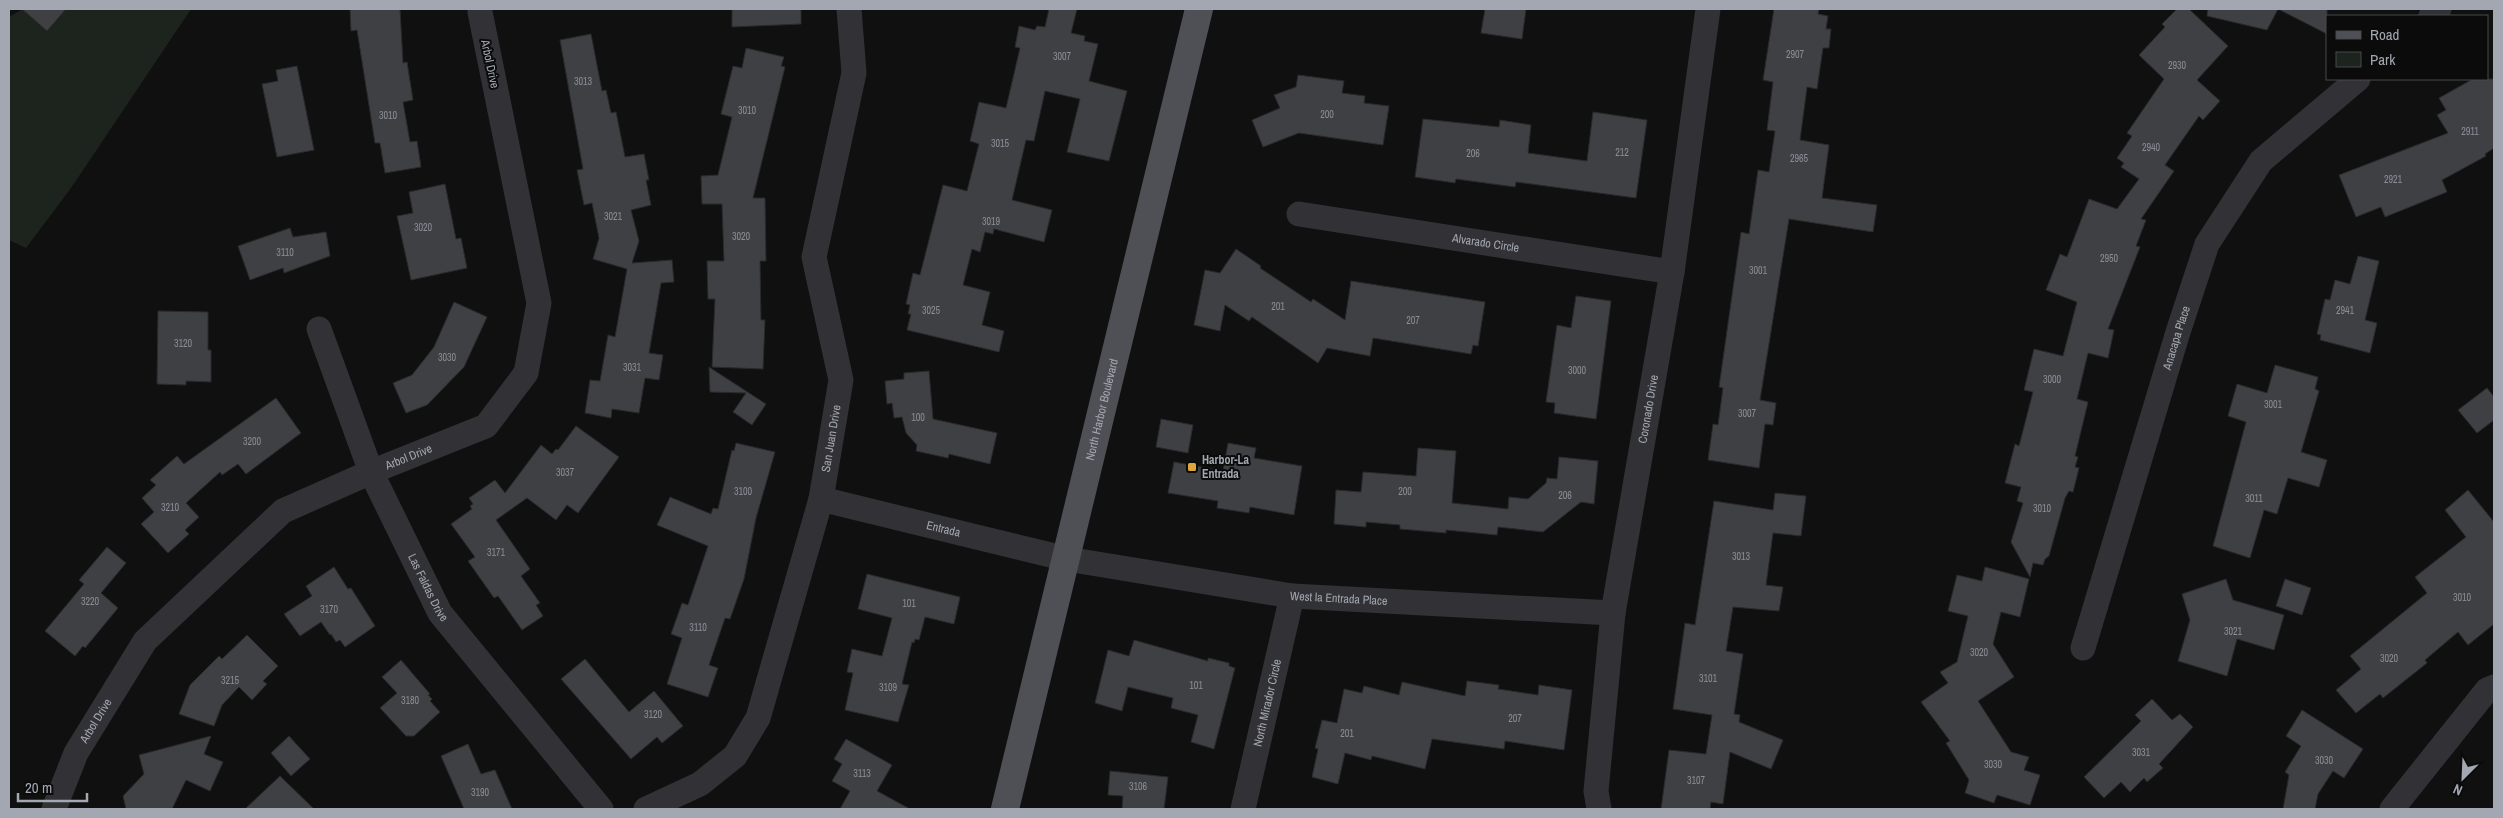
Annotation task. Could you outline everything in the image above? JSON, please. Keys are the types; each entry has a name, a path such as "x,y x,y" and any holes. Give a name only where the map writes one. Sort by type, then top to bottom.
{"main road":[{"name":"North Harbor Boulevard","path":"1005,809 1199,9"}],"street":[{"name":"San Juan Drive","path":"646,809 700,784 735,756 758,718 821,499 841,380 814,257 854,72 849,9"},
{"name":"Coronado Drive","path":"1599,809 1596,791 1613,613 1672,272 1708,9"},
{"name":"Arbol Drive","path":"54,809 76,753 145,640 283,511 371,472 486,426 526,373 539,303 480,12"},
{"name":"Anacapa Place","path":"2083,648 2178,332 2207,244 2261,162 2357,80"},
{"name":"Alvarado Circle","path":"1300,214 1672,272"},
{"name":"Las Faldas Drive","path":"318,329 371,472 440,613 601,809"},
{"name":"Entrada","path":"821,499 1066,560"},
{"name":"West la Entrada Place","path":"1066,560 1292,596 1613,613"},
{"name":"North Mirador Circle","path":"1242,809 1292,596"},
{"path":"2392,809 2487,690 2494,687"}],"green space":[{"path":"23,9 191,9 71,188 26,248 9,240 9,17"}],"building":[{"path":"22,9 66,9 47,31"},
{"path":"350,9 400,9 403,63 407,62 413,100 403,102 410,142 417,141 421,167 385,173 380,143 375,143 357,30 351,31"},
{"path":"732,9 801,9 801,24 732,27"},
{"path":"1049,9 1077,9 1071,33 1085,36 1084,41 1098,44 1089,81 1127,91 1109,161 1067,152 1080,99 1045,91 1034,141 1026,140 1012,200 1052,210 1044,242 994,229 993,234 985,232 980,252 972,249 963,285 990,292 982,325 1004,331 999,352 907,330 911,314 908,314 910,305 906,304 913,273 920,275 943,185 967,191 979,144 970,141 979,102 1006,108 1020,48 1015,47 1019,26 1035,30 1037,26 1045,27"},
{"path":"1485,9 1526,9 1522,39 1481,33"},
{"path":"1774,9 1819,9 1818,14 1828,16 1826,29 1831,29 1829,48 1823,48 1817,89 1807,87 1800,140 1829,145 1822,198 1877,205 1873,232 1789,219 1760,400 1776,403 1773,425 1765,424 1759,468 1708,460 1713,424 1718,425 1723,388 1719,387 1741,232 1749,234 1758,170 1769,172 1775,131 1767,130 1773,82 1763,80"},
{"path":"2177,9 2189,9 2228,46 2197,80 2220,101 2203,120 2199,116 2165,165 2174,171 2141,219 2146,220 2136,246 2140,247 2108,329 2114,330 2108,358 2088,353 2077,399 2088,402 2075,456 2078,457 2075,467 2079,468 2073,492 2069,491 2065,498 2049,556 2045,559 2043,565 2033,563 2030,577 2011,542 2023,503 2017,501 2021,487 2005,483 2015,444 2019,446 2033,392 2024,390 2034,349 2063,356 2077,302 2046,290 2060,254 2067,257 2089,199 2117,209 2139,179 2121,167 2124,163 2117,158 2132,136 2127,133 2164,79 2139,55 2165,27 2162,24"},
{"path":"2208,9 2278,9 2267,30 2207,16"},
{"path":"2278,9 2327,9 2326,33"},
{"path":"591,34 602,91 606,90 611,113 616,112 625,157 644,154 649,180 646,180 651,205 631,210 639,241 632,263 672,260 674,282 661,283 649,353 663,355 659,380 645,378 639,413 612,409 611,418 585,413 590,380 600,381 608,335 615,337 627,269 593,259 599,238 592,203 584,205 577,170 583,169 560,40"},
{"path":"746,48 784,57 781,66 785,67 753,198 765,198 766,261 760,261 761,320 765,320 763,369 712,367 715,299 708,299 707,261 724,261 722,204 702,204 701,176 718,175 732,117 721,114 733,66 742,68"},
{"path":"297,66 314,150 277,157 262,84 278,81 276,70"},
{"path":"1298,75 1344,81 1342,93 1365,96 1364,103 1389,106 1383,145 1299,133 1263,147 1252,120 1280,108 1274,95 1296,87"},
{"path":"2494,79 2494,148 2485,154 2486,156 2442,180 2447,192 2385,217 2381,207 2356,217 2339,175 2448,133 2437,115 2446,110 2439,98 2471,80"},
{"path":"1593,112 1647,120 1636,198 1516,182 1515,187 1456,179 1455,183 1415,177 1423,119 1499,127 1500,120 1531,125 1528,153 1587,161"},
{"path":"445,184 456,239 461,238 467,268 411,280 397,216 413,213 409,192"},
{"path":"290,228 293,237 326,232 330,256 284,273 283,268 250,280 238,246"},
{"path":"1236,249 1261,266 1260,268 1311,302 1313,299 1345,320 1351,281 1485,302 1478,346 1473,345 1471,354 1373,338 1370,356 1327,348 1318,363 1252,317 1249,321 1225,305 1220,331 1194,325 1205,270 1220,273"},
{"path":"2358,256 2379,261 2365,320 2377,323 2370,353 2320,340 2321,335 2317,334 2325,299 2330,300 2335,280 2350,284"},
{"path":"1576,296 1611,301 1596,419 1554,413 1555,403 1546,402 1557,325 1571,328"},
{"path":"454,302 487,317 464,367 427,405 406,413 393,383 412,375 434,347"},
{"path":"158,311 208,312 208,350 211,350 211,382 186,381 186,385 157,384"},
{"path":"2275,365 2318,377 2315,389 2319,391 2301,452 2327,460 2319,487 2288,478 2277,514 2264,510 2250,558 2213,546 2246,422 2228,416 2237,384 2267,393"},
{"path":"709,367 766,404 752,425 733,412 746,393 710,392"},
{"path":"929,371 933,419 997,433 990,464 949,454 948,458 916,451 917,445 906,433 902,417 894,418 892,403 887,404 885,381 904,379 904,373"},
{"path":"2487,388 2494,397 2494,420 2477,433 2458,410"},
{"path":"276,398 301,433 246,474 238,464 222,475 220,472 186,503 199,517 185,530 189,534 168,553 141,524 154,512 142,498 156,485 150,480 177,456 184,464"},
{"path":"1161,419 1193,425 1188,453 1156,447"},
{"path":"576,426 619,457 578,513 567,505 556,520 527,498 496,520 530,569 521,576 540,603 536,605 543,616 522,630 498,596 494,598 468,561 475,557 451,524 472,509 470,506 473,504 469,498 495,480 505,493 541,445 552,454 556,449 558,450"},
{"path":"736,443 775,452 756,518 744,579 730,619 725,618 709,665 718,668 708,697 667,684 682,638 671,634 682,603 688,605 708,546 657,525 670,497 711,514 713,508 718,509 732,450 734,451"},
{"path":"1228,443 1256,448 1254,458 1302,466 1294,515 1250,507 1249,513 1217,508 1218,501 1168,493 1174,462 1223,471"},
{"path":"1418,448 1456,451 1452,503 1508,509 1509,497 1528,499 1546,483 1547,478 1557,479 1559,457 1598,461 1594,504 1581,502 1543,532 1498,527 1497,535 1446,530 1446,533 1400,529 1400,525 1366,522 1366,527 1334,524 1336,490 1361,492 1363,472 1416,476"},
{"path":"2468,490 2494,522 2494,624 2468,645 2458,632 2425,660 2427,663 2383,698 2380,694 2356,713 2336,690 2361,669 2350,656 2427,593 2415,577 2466,537 2445,510"},
{"path":"1775,493 1806,496 1801,536 1773,533 1766,585 1783,587 1779,611 1733,607 1726,651 1743,654 1734,714 1740,715 1739,722 1783,740 1771,769 1730,752 1723,804 1711,802 1710,809 1661,809 1669,750 1706,754 1712,715 1673,709 1685,623 1695,625 1714,501 1773,510"},
{"path":"107,547 126,563 101,593 118,608 85,648 83,646 75,656 45,631 84,584 79,580"},
{"path":"334,567 348,589 351,588 375,626 345,647 340,640 336,642 321,622 300,636 284,614 312,596 306,586"},
{"path":"1985,567 2029,579 2020,617 2001,612 1993,644 2014,677 1978,701 2011,752 2029,757 2024,770 2040,775 2030,805 1997,795 1994,803 1965,793 1969,780 1946,743 1950,741 1921,702 1948,683 1940,672 1957,662 1968,616 1948,611 1957,575 1982,581"},
{"path":"867,574 960,597 954,624 925,617 919,640 915,639 914,643 912,642 902,684 909,685 898,722 845,710 853,673 847,672 852,649 882,656 892,618 858,609"},
{"path":"2226,579 2233,600 2284,615 2274,650 2237,639 2227,676 2178,661 2190,620 2182,594"},
{"path":"2285,579 2311,588 2302,615 2276,606"},
{"path":"247,635 278,666 263,681 267,684 252,700 239,687 222,705 214,726 179,714 190,685 219,656 222,659"},
{"path":"1134,640 1208,661 1208,658 1229,663 1229,666 1235,668 1214,749 1191,742 1198,715 1171,708 1173,698 1128,687 1122,711 1095,703 1108,650 1129,656"},
{"path":"585,659 629,712 654,691 683,726 662,743 657,737 631,759 561,679"},
{"path":"401,660 430,694 428,695 432,699 430,701 440,712 414,736 406,736 380,708 397,693 382,677"},
{"path":"1467,681 1499,685 1498,689 1538,695 1539,685 1572,690 1564,750 1505,741 1504,749 1432,739 1425,769 1372,756 1371,760 1345,753 1338,784 1312,777 1318,749 1315,748 1322,720 1337,723 1344,689 1362,693 1364,686 1399,695 1402,682 1465,696"},
{"path":"2152,699 2172,720 2180,714 2193,727 2159,764 2163,768 2147,782 2144,778 2130,792 2121,782 2104,798 2084,777 2141,721 2135,715"},
{"path":"2302,710 2363,749 2344,778 2333,771 2318,794 2315,809 2283,809 2289,775 2285,772 2301,746 2286,736"},
{"path":"211,736 204,754 223,762 210,791 186,780 172,809 126,809 123,796 144,774 139,755"},
{"path":"289,736 310,759 291,776 271,753"},
{"path":"846,739 892,765 877,791 910,809 840,809 850,791 832,781 842,764 834,759"},
{"path":"468,744 481,774 495,770 512,809 464,809 441,756"},
{"path":"1110,771 1168,777 1164,809 1122,809 1123,796 1108,795"},
{"path":"280,776 314,809 245,809"}],"place":[{"name":"Harbor-La Entrada","path":"1192,467"}]}
